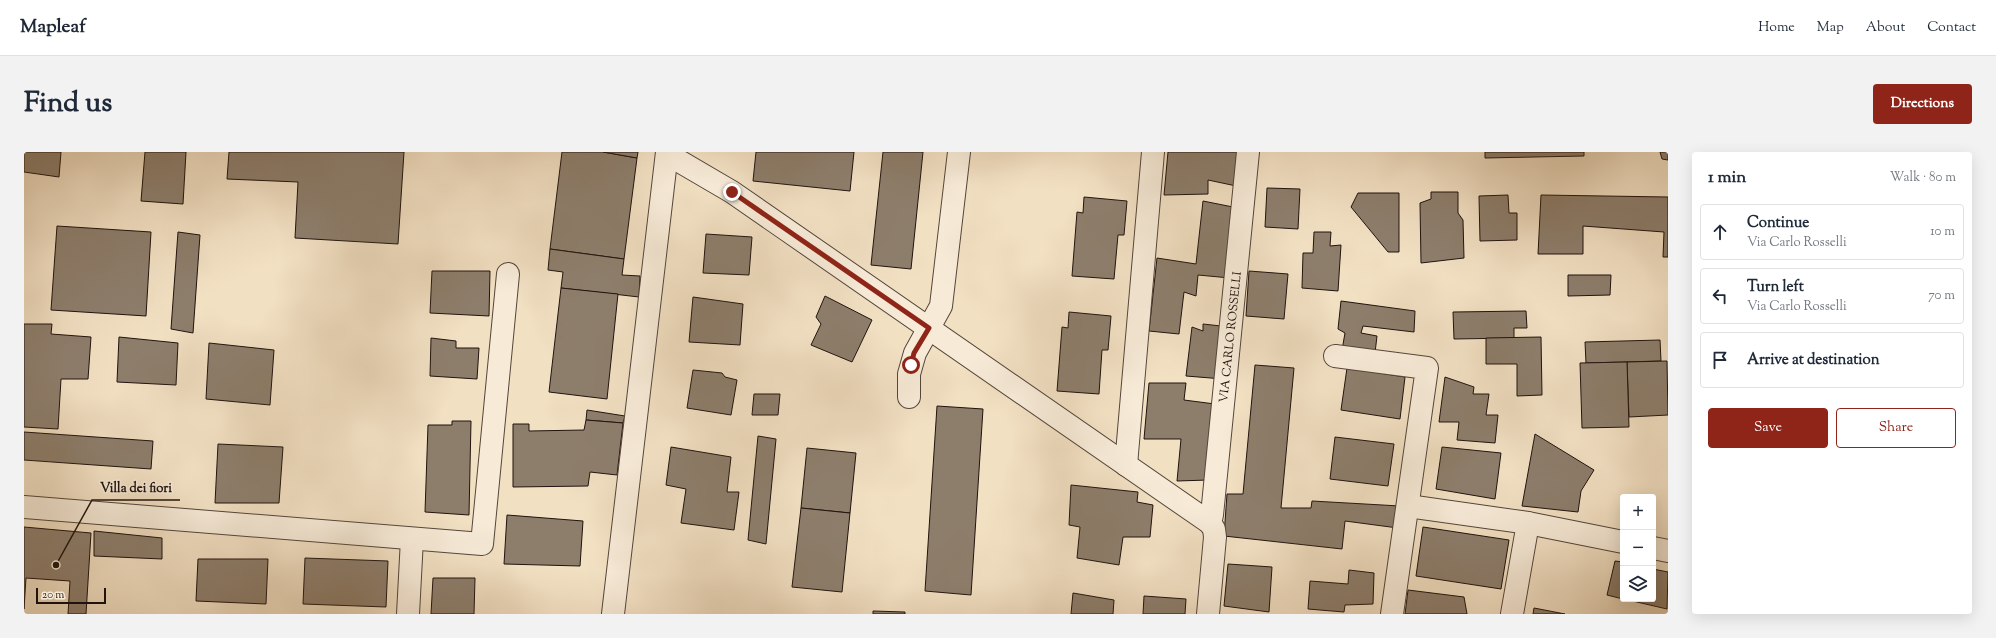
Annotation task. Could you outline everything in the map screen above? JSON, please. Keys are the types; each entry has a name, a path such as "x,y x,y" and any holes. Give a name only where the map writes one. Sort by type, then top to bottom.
{"street":[{"path":"909,397 911,365 914,353 938,312 942,298 959,152"},
{"path":"1126,465 1153,152"},
{"name":"VIA CARLO ROSSELLI","path":"1208,614 1215,537 1214,529 1210,523 1248,152"},
{"path":"613,614 667,153 732,192 1210,523"},
{"path":"24,507 482,544 508,274"},
{"path":"1335,356 1426,367 1392,614"},
{"path":"1408,506 1528,523 1620,541"},
{"path":"1512,614 1528,523"},
{"path":"408,614 412,539"},
{"path":"1656,549 1668,551"}],"building":[{"path":"24,152 61,152 59,177 24,172"},
{"path":"145,152 186,152 183,204 141,201"},
{"path":"229,152 404,152 398,244 295,238 298,182 227,179"},
{"path":"562,152 603,152 637,158 624,259 550,249"},
{"path":"603,152 638,152 637,158"},
{"path":"756,152 854,152 850,191 753,181"},
{"path":"883,152 923,152 911,269 871,265"},
{"path":"1168,152 1244,152 1241,187 1208,180 1208,194 1164,195"},
{"path":"1485,152 1584,152 1584,156 1485,158"},
{"path":"1660,152 1668,152 1668,160 1662,159"},
{"path":"1267,188 1300,189 1298,229 1265,227"},
{"path":"1431,192 1458,192 1458,213 1463,220 1464,258 1421,263 1420,203 1431,199"},
{"path":"1358,193 1399,193 1399,252 1388,252 1351,207"},
{"path":"1508,195 1509,213 1517,213 1517,240 1480,241 1479,196"},
{"path":"1541,195 1668,197 1668,257 1663,257 1664,232 1583,226 1583,254 1538,254"},
{"path":"1084,197 1127,201 1124,235 1118,235 1114,279 1072,276 1077,212 1083,213"},
{"path":"1203,201 1238,208 1230,278 1198,275 1196,296 1184,292 1179,334 1149,331 1157,258 1196,264"},
{"path":"57,226 151,232 146,316 51,310"},
{"path":"178,232 200,235 193,333 171,329"},
{"path":"1314,232 1331,232 1330,246 1341,245 1338,291 1302,288 1303,253 1313,253"},
{"path":"706,234 752,237 749,275 703,273"},
{"path":"550,249 624,259 622,275 640,276 639,297 561,288 563,272 548,270"},
{"path":"432,271 490,271 489,316 430,313"},
{"path":"1249,271 1288,274 1284,319 1246,316"},
{"path":"1568,275 1611,275 1610,295 1568,296"},
{"path":"561,288 618,294 607,399 549,392"},
{"path":"825,296 872,320 852,362 811,345 821,324 816,317"},
{"path":"693,297 743,304 740,345 689,342"},
{"path":"1341,301 1415,311 1414,332 1363,326 1361,333 1377,336 1375,353 1342,350 1345,333 1338,329"},
{"path":"1526,311 1527,328 1514,328 1514,338 1454,339 1453,312"},
{"path":"1069,312 1111,316 1108,350 1102,350 1099,394 1057,391 1062,327 1068,328"},
{"path":"24,324 52,324 51,334 91,337 88,379 61,379 58,429 24,427"},
{"path":"1203,324 1230,327 1223,379 1186,376 1192,327 1203,331"},
{"path":"119,337 178,343 176,385 117,382"},
{"path":"1541,337 1542,395 1517,396 1517,364 1486,364 1486,338"},
{"path":"431,338 456,341 456,348 479,348 477,379 430,376"},
{"path":"1660,340 1661,361 1586,363 1585,342"},
{"path":"209,343 274,350 270,405 206,399"},
{"path":"1667,361 1668,415 1629,417 1627,362"},
{"path":"1627,362 1629,427 1582,428 1580,363"},
{"path":"1255,365 1294,368 1281,508 1311,508 1312,501 1400,506 1398,528 1345,521 1342,549 1224,536 1227,494 1243,494"},
{"path":"1347,368 1405,377 1400,419 1341,410"},
{"path":"693,370 722,373 725,377 737,380 731,415 687,408"},
{"path":"1445,377 1474,387 1473,394 1489,394 1486,415 1498,415 1495,443 1457,440 1459,422 1439,422"},
{"path":"1149,383 1186,383 1184,400 1215,404 1208,480 1177,481 1181,439 1144,439"},
{"path":"754,394 780,394 778,415 752,415"},
{"path":"937,406 983,409 971,595 925,591"},
{"path":"587,410 625,416 623,423 586,420"},
{"path":"586,420 623,423 617,475 590,472 588,486 513,487 513,424 529,424 529,431 584,430"},
{"path":"452,421 471,421 469,515 425,512 428,425 452,425"},
{"path":"24,432 153,441 151,469 24,460"},
{"path":"1535,434 1594,470 1581,491 1578,512 1522,506"},
{"path":"758,436 776,439 766,544 748,540"},
{"path":"1335,437 1394,444 1388,486 1330,479"},
{"path":"218,444 283,447 279,503 215,503"},
{"path":"671,447 731,457 727,492 739,492 734,530 681,523 686,489 666,485"},
{"path":"1442,447 1501,453 1495,499 1436,489"},
{"path":"807,448 856,453 850,513 801,508"},
{"path":"1071,485 1138,492 1137,502 1153,505 1150,537 1123,537 1119,565 1077,558 1080,527 1069,525"},
{"path":"801,508 850,513 842,592 792,587"},
{"path":"507,515 583,521 580,566 504,564"},
{"path":"24,527 91,533 86,614 68,614 70,581 26,578 24,609"},
{"path":"1423,527 1509,540 1501,589 1416,576"},
{"path":"94,531 162,538 162,559 94,556"},
{"path":"305,558 388,561 386,607 303,604"},
{"path":"198,559 268,559 266,604 196,601"},
{"path":"1615,561 1620,562 1620,598 1607,595"},
{"path":"1228,564 1272,567 1269,612 1224,606"},
{"path":"1349,570 1374,573 1373,604 1345,605 1344,612 1308,609 1310,581 1348,584"},
{"path":"1656,570 1668,572 1667,609 1637,602 1656,602"},
{"path":"433,578 475,578 474,614 431,614"},
{"path":"1408,590 1464,597 1467,614 1405,614"},
{"path":"1073,593 1114,600 1113,614 1071,614"},
{"path":"1144,596 1186,599 1185,614 1143,614"},
{"path":"1534,608 1565,614 1533,614"},
{"path":"873,611 905,612 905,614 873,614"}],"place":[{"name":"Villa dei fiori","path":"56,565"}],"route":[{"path":"732,192 929,328 914,353 911,365"}]}
